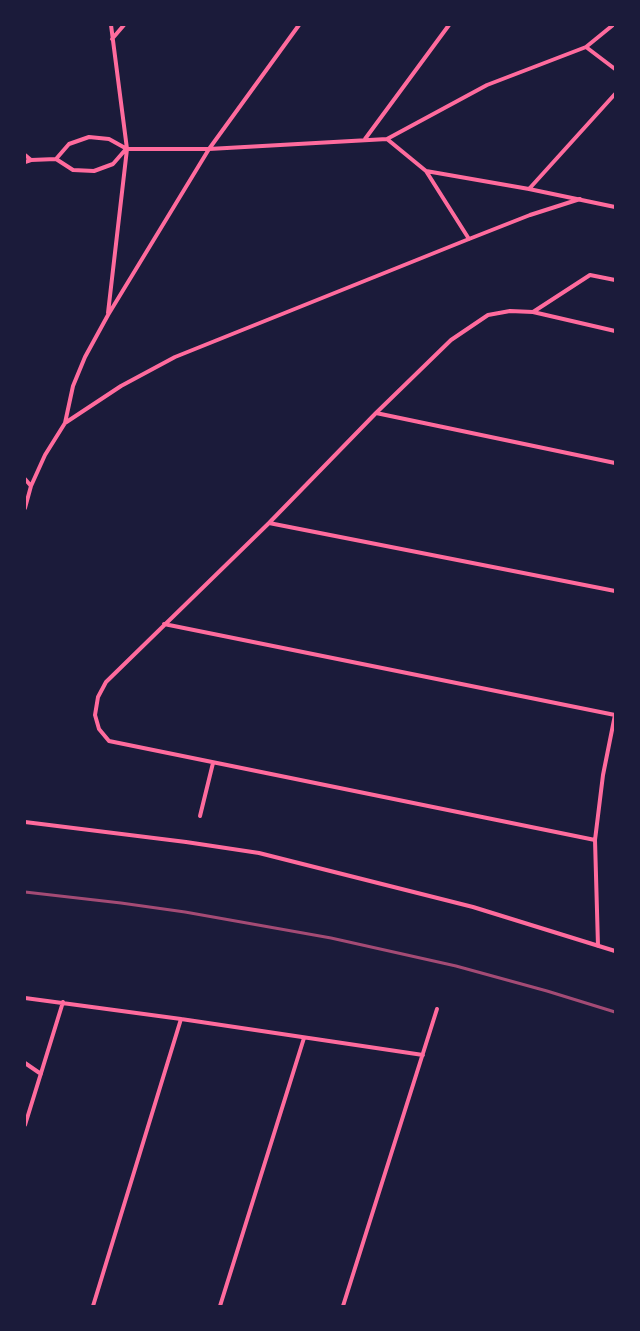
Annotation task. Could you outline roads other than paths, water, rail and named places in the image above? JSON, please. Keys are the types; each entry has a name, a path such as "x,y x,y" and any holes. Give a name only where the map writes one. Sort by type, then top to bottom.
{"street":[{"path":"108,315 127,149 111,25"},
{"path":"112,39 124,25"},
{"path":"25,508 31,486 45,455 65,423 73,386 85,357 108,315 209,148 299,25"},
{"path":"365,139 449,25"},
{"path":"56,159 70,144 89,137 109,139 127,149 209,148 387,138 487,85 586,48 613,25"},
{"path":"586,48 615,69"},
{"path":"529,189 615,94"},
{"path":"387,138 426,171 469,238"},
{"path":"25,162 31,160 56,159 73,170 94,171 113,164 127,149"},
{"path":"25,155 31,160"},
{"path":"426,171 529,189 615,207"},
{"path":"65,423 122,386 175,357 469,238 530,215 580,199"},
{"path":"533,312 590,275 615,280"},
{"path":"594,840 213,763 109,740 99,729 95,715 98,697 106,682 269,523 376,412 451,340 488,315 510,311 533,312 615,331"},
{"path":"376,412 615,463"},
{"path":"25,479 31,486"},
{"path":"269,523 615,591"},
{"path":"164,624 615,715 603,776 594,840 598,946"},
{"path":"200,816 213,763"},
{"path":"25,822 186,842 259,853 473,907 615,951"},
{"path":"25,998 63,1002 423,1055"},
{"path":"25,1125 63,1002"},
{"path":"344,1306 437,1009"},
{"path":"93,1306 181,1019"},
{"path":"220,1306 304,1038"},
{"path":"25,1063 41,1074"}],"railway":[{"path":"25,892 185,912 331,938 456,966 547,991 615,1012"}]}
